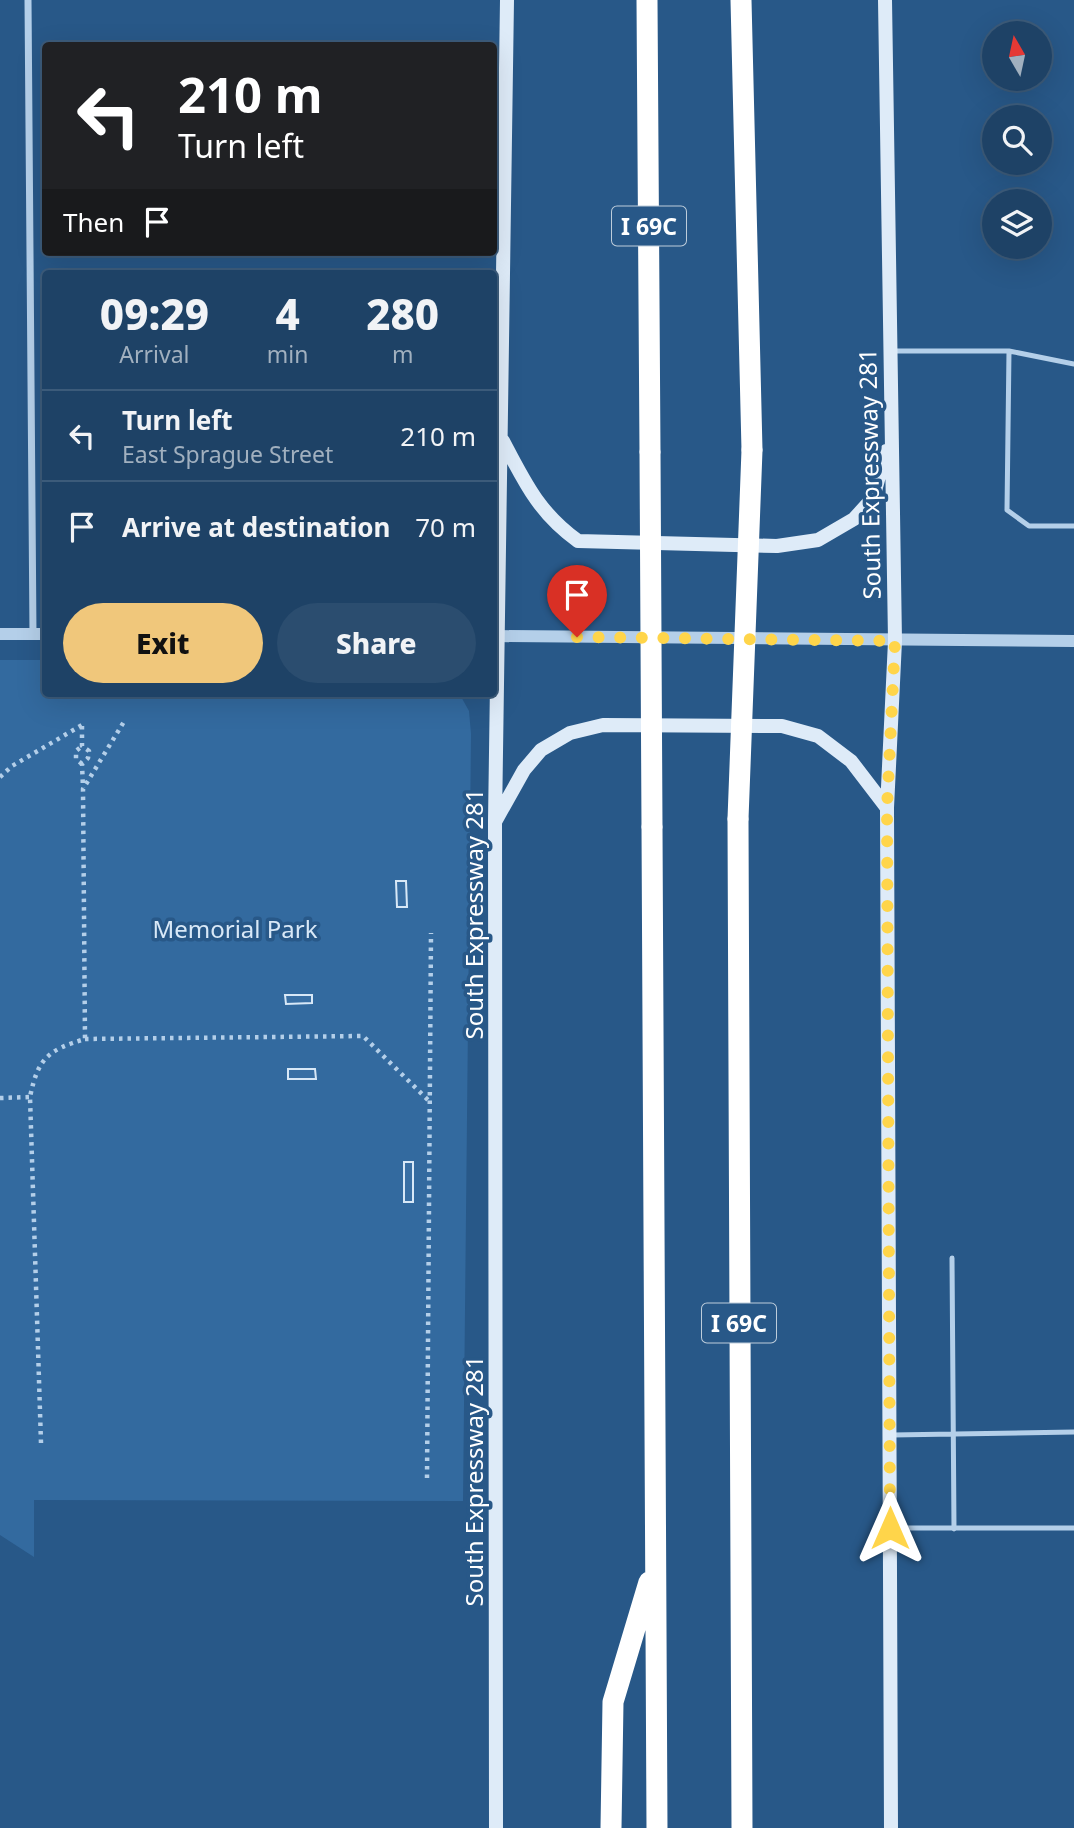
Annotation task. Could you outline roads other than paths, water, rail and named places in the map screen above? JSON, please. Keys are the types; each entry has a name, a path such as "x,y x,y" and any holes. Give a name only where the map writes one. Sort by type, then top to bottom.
{"highway":[{"name":"I 69C","path":"647,0 657,1828"},
{"name":"I 69C","path":"741,0 752,450 738,819 741,1828"},
{"path":"611,1828 613,1702 655,1560"}],"main road":[{"name":"South Expressway 281","path":"497,580 502,440 507,0"},
{"name":"South Expressway 281","path":"885,0 895,641 887,808 891,1828"},
{"path":"502,440 531,495 552,523 578,541 776,546 818,540 854,519 873,498 890,436"},
{"name":"South Expressway 281","path":"495,697 496,1828"},
{"path":"495,821 524,770 541,750 570,733 603,725 782,726 818,736 851,761 887,808"}],"street":[{"path":"0,634 39,634 28,0"},
{"path":"497,636 1074,641"}],"lane":[{"path":"889,351 1009,351 1074,364"},
{"path":"1009,351 1007,510 1029,526 1074,526"},
{"path":"952,1258 951,1435 954,1529"},
{"path":"889,1435 1074,1432"},
{"path":"890,1528 1074,1528"}],"park label":[{"name":"Memorial Park","path":"235,928"}]}
